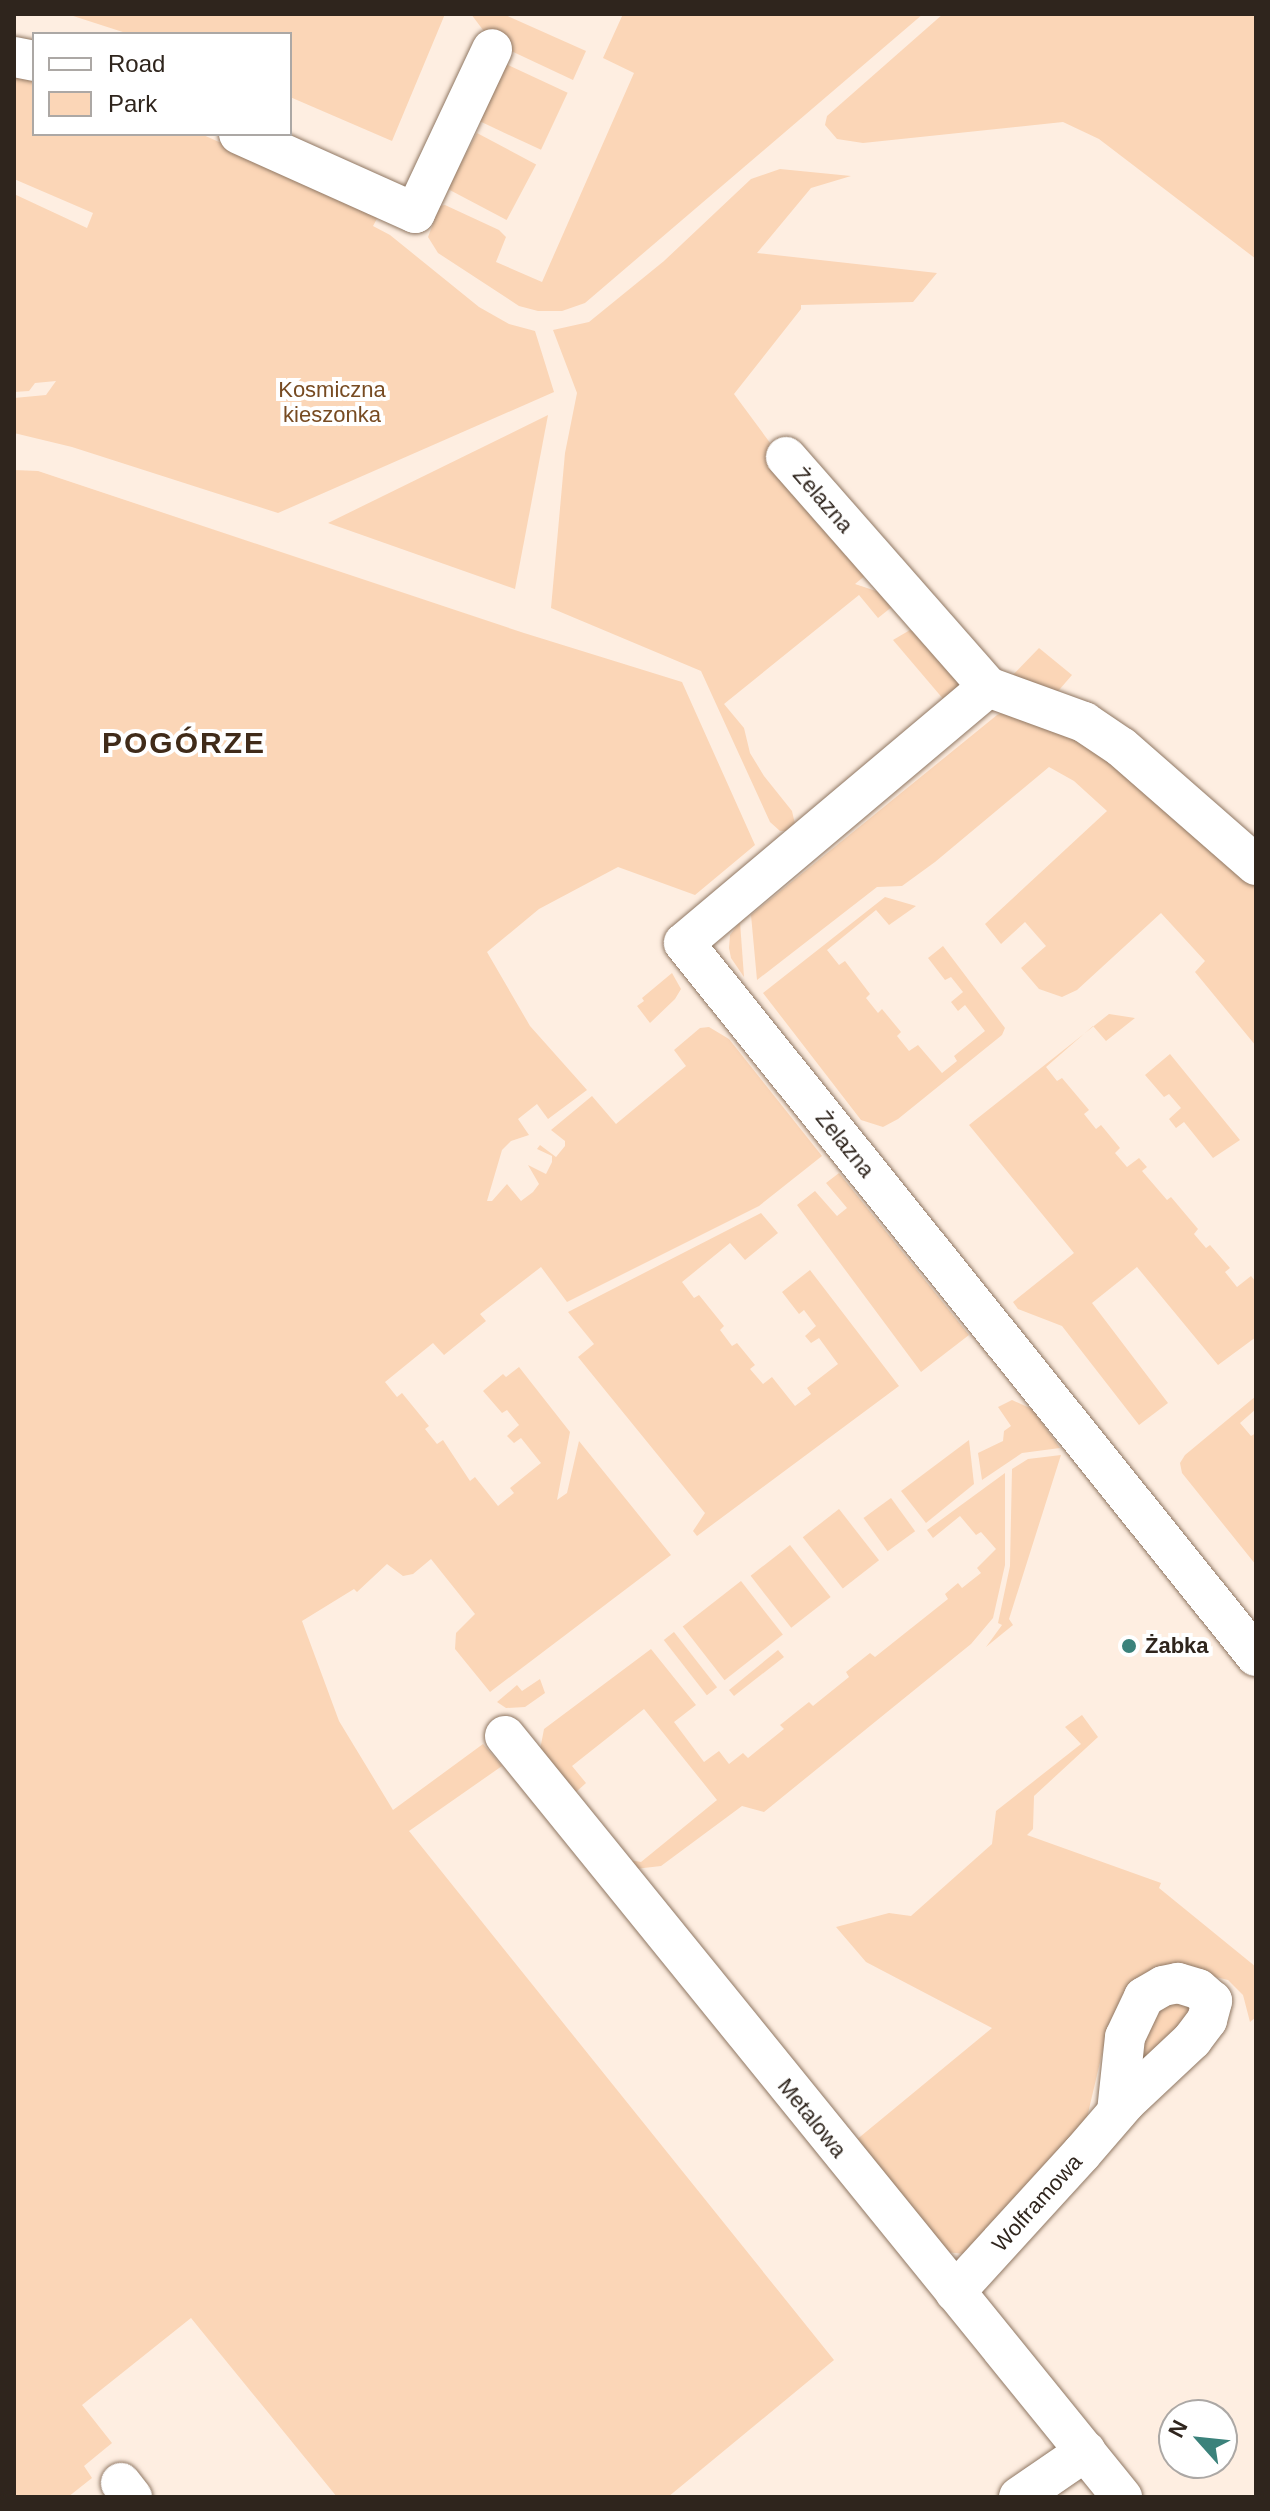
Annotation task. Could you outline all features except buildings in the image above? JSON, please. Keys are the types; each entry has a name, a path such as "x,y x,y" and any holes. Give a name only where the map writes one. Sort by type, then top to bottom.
{"street":[{"path":"243,136 415,213 492,49"},
{"name":"Żelazna","path":"786,457 988,687 1084,722 1121,747 1256,865"},
{"name":"Żelazna","path":"988,687 684,943 1256,1656"},
{"name":"Metalowa","path":"505,1736 1122,2497"},
{"name":"Wolframowa","path":"955,2292 1117,2112"},
{"path":"1019,2497 1086,2451"}],"green space":[{"path":"67,14 445,14 392,141 292,98 292,32 123,32"},
{"path":"471,14 503,14 586,51 573,80 492,42"},
{"path":"623,14 923,14 585,303 562,311 538,311 519,306 438,253 428,237 440,206 445,205 499,230 506,237 496,262 542,282 634,73 603,58"},
{"path":"943,14 1256,14 1256,259 1099,139 1063,122 863,143 837,139 825,125 827,116"},
{"path":"506,64 568,93 541,150 479,121"},
{"name":"Kosmiczna kieszonka","path":"14,75 32,80 32,136 206,136 380,213 373,226 390,235 479,307 509,324 535,331 554,392 278,513 72,447 14,433 14,398 46,395 56,381 35,383 29,391 14,392 14,194 87,228 93,213 14,179"},
{"path":"477,133 536,164 507,220 447,189"},
{"path":"780,169 851,176 811,188 757,253 937,273 913,302 801,305 801,309 734,394 867,574 855,584 888,595 898,602 878,618 859,595 724,704 744,728 750,753 764,776 792,811 795,824 790,831 780,831 770,822 701,671 551,608 565,453 577,393 553,330 589,322 664,261 751,179"},
{"path":"548,415 515,589 328,523"},
{"path":"14,470 38,471 524,633 682,682 755,845 695,895 618,867 539,909 487,952 530,1026 587,1090 548,1119 537,1104 518,1119 529,1135 511,1141 502,1150 487,1201 492,1201 507,1184 521,1201 533,1192 539,1184 528,1165 546,1174 552,1162 552,1156 537,1149 540,1145 556,1157 565,1146 565,1141 551,1130 592,1096 616,1124 686,1066 674,1050 700,1028 709,1027 729,1039 822,1156 759,1206 567,1302 541,1267 480,1314 486,1321 444,1355 433,1343 385,1382 397,1397 402,1393 429,1426 425,1429 437,1444 443,1440 470,1481 475,1477 498,1506 514,1493 510,1488 541,1463 521,1438 514,1443 507,1436 519,1425 507,1410 502,1413 483,1391 503,1374 506,1377 519,1367 570,1432 557,1500 567,1493 579,1441 671,1555 490,1692 455,1649 456,1633 475,1614 431,1559 413,1574 403,1576 387,1564 357,1592 354,1589 302,1621 339,1721 393,1810 483,1744 502,1766 409,1831 834,2360 668,2497 337,2497 191,2318 82,2405 112,2443 84,2466 92,2478 68,2497 14,2497"},
{"path":"910,630 922,633 962,687 950,707 893,640"},
{"path":"1039,648 1072,675 1053,697 1009,679"},
{"path":"1009,710 1067,723 1256,883 1256,1046 1195,972 1205,961 1161,913 1077,990 1062,997 1039,989 1021,968 1046,946 1025,922 1001,944 985,924 1107,811 1074,781 1049,767 935,862 902,886 877,887 757,980 751,915 997,715"},
{"path":"885,897 916,906 889,925 876,910 827,950 839,965 845,961 870,994 866,998 878,1013 882,1009 901,1032 897,1036 909,1051 918,1045 942,1073 957,1061 954,1056 985,1031 965,1005 958,1011 951,1002 963,992 951,977 945,980 928,958 943,946 1005,1028 1002,1035 898,1119 883,1127 861,1120 763,993"},
{"path":"740,922 744,977 731,958 729,948 730,935"},
{"path":"672,973 681,989 650,1023 637,1006"},
{"path":"1109,1014 1135,1018 1106,1041 1093,1026"},
{"path":"1084,1034 1046,1067 1057,1081 1062,1078 1089,1110 1084,1114 1096,1129 1101,1125 1120,1148 1115,1153 1127,1167 1139,1158 1147,1167 1142,1171 1167,1200 1171,1197 1198,1229 1194,1234 1206,1248 1210,1245 1230,1268 1225,1272 1237,1287 1251,1276 1256,1282 1256,1337 1218,1365 1137,1267 1092,1303 1168,1403 1139,1425 1062,1326 1018,1309 1013,1302 1074,1253 969,1125"},
{"path":"1170,1054 1240,1140 1213,1158 1184,1122 1176,1128 1169,1119 1181,1108 1169,1094 1164,1097 1145,1075"},
{"path":"839,1173 969,1335 921,1372 797,1205 815,1191 837,1216 847,1208 826,1183"},
{"path":"761,1213 778,1233 745,1260 730,1243 682,1282 694,1298 699,1295 724,1326 720,1330 732,1346 737,1343 755,1365 750,1369 763,1384 772,1377 795,1406 811,1394 807,1388 838,1364 819,1338 811,1343 805,1336 816,1326 804,1310 799,1314 782,1292 810,1270 899,1386 697,1536 693,1531 705,1513 578,1357 594,1344 568,1312"},
{"path":"1256,1396 1256,1409 1240,1423 1251,1436 1256,1433 1256,1565 1182,1473 1180,1463 1185,1455"},
{"path":"1012,1400 1032,1409 1060,1448 1022,1453 982,1480 978,1453 1003,1441 1004,1431 1011,1426 998,1407"},
{"path":"969,1440 974,1484 926,1523 901,1491"},
{"path":"1061,1455 1009,1619 1013,1625 986,1647 1002,1625 998,1623 1010,1566 1012,1469 1028,1459"},
{"path":"1005,1473 1005,1565 993,1618 971,1644 764,1812 742,1806 661,1866 635,1869 540,1750 544,1729 651,1649 696,1705 674,1722 704,1762 719,1751 729,1764 743,1753 748,1758 784,1729 780,1725 809,1702 813,1706 849,1677 846,1672 870,1653 875,1657 948,1599 945,1594 958,1583 962,1588 981,1573 977,1568 996,1549 981,1532 976,1535 960,1516 933,1538 927,1530","holes":["644,1709 717,1800 641,1862 629,1860 575,1793 586,1783 572,1766"]},
{"path":"891,1498 915,1531 888,1551 863,1518"},
{"path":"839,1509 879,1560 843,1589 803,1537"},
{"path":"790,1545 831,1597 791,1628 751,1576"},
{"path":"741,1581 783,1635 725,1680 683,1627"},
{"path":"674,1632 717,1687 707,1695 664,1640"},
{"path":"778,1650 784,1657 734,1696 729,1690"},
{"path":"540,1679 545,1693 525,1707 506,1708 497,1702 517,1685 522,1691"},
{"path":"1082,1715 1098,1737 1034,1796 1033,1829 1027,1835 1161,1883 1159,1888 1256,1967 1256,2017 1250,2022 1243,1995 1228,1980 1183,1969 1105,2041 1085,2126 965,2254 945,2252 855,2141 992,2028 866,1962 836,1927 889,1913 911,1916 992,1844 996,1811 1081,1744 1065,1727"},
{"path":"1173,1993 1190,2000 1188,2030 1130,2079 1135,2033"}],"place":[{"name":"Żabka","path":"1129,1646"}],"district":[{"name":"POGÓRZE","path":"184,743"}]}
